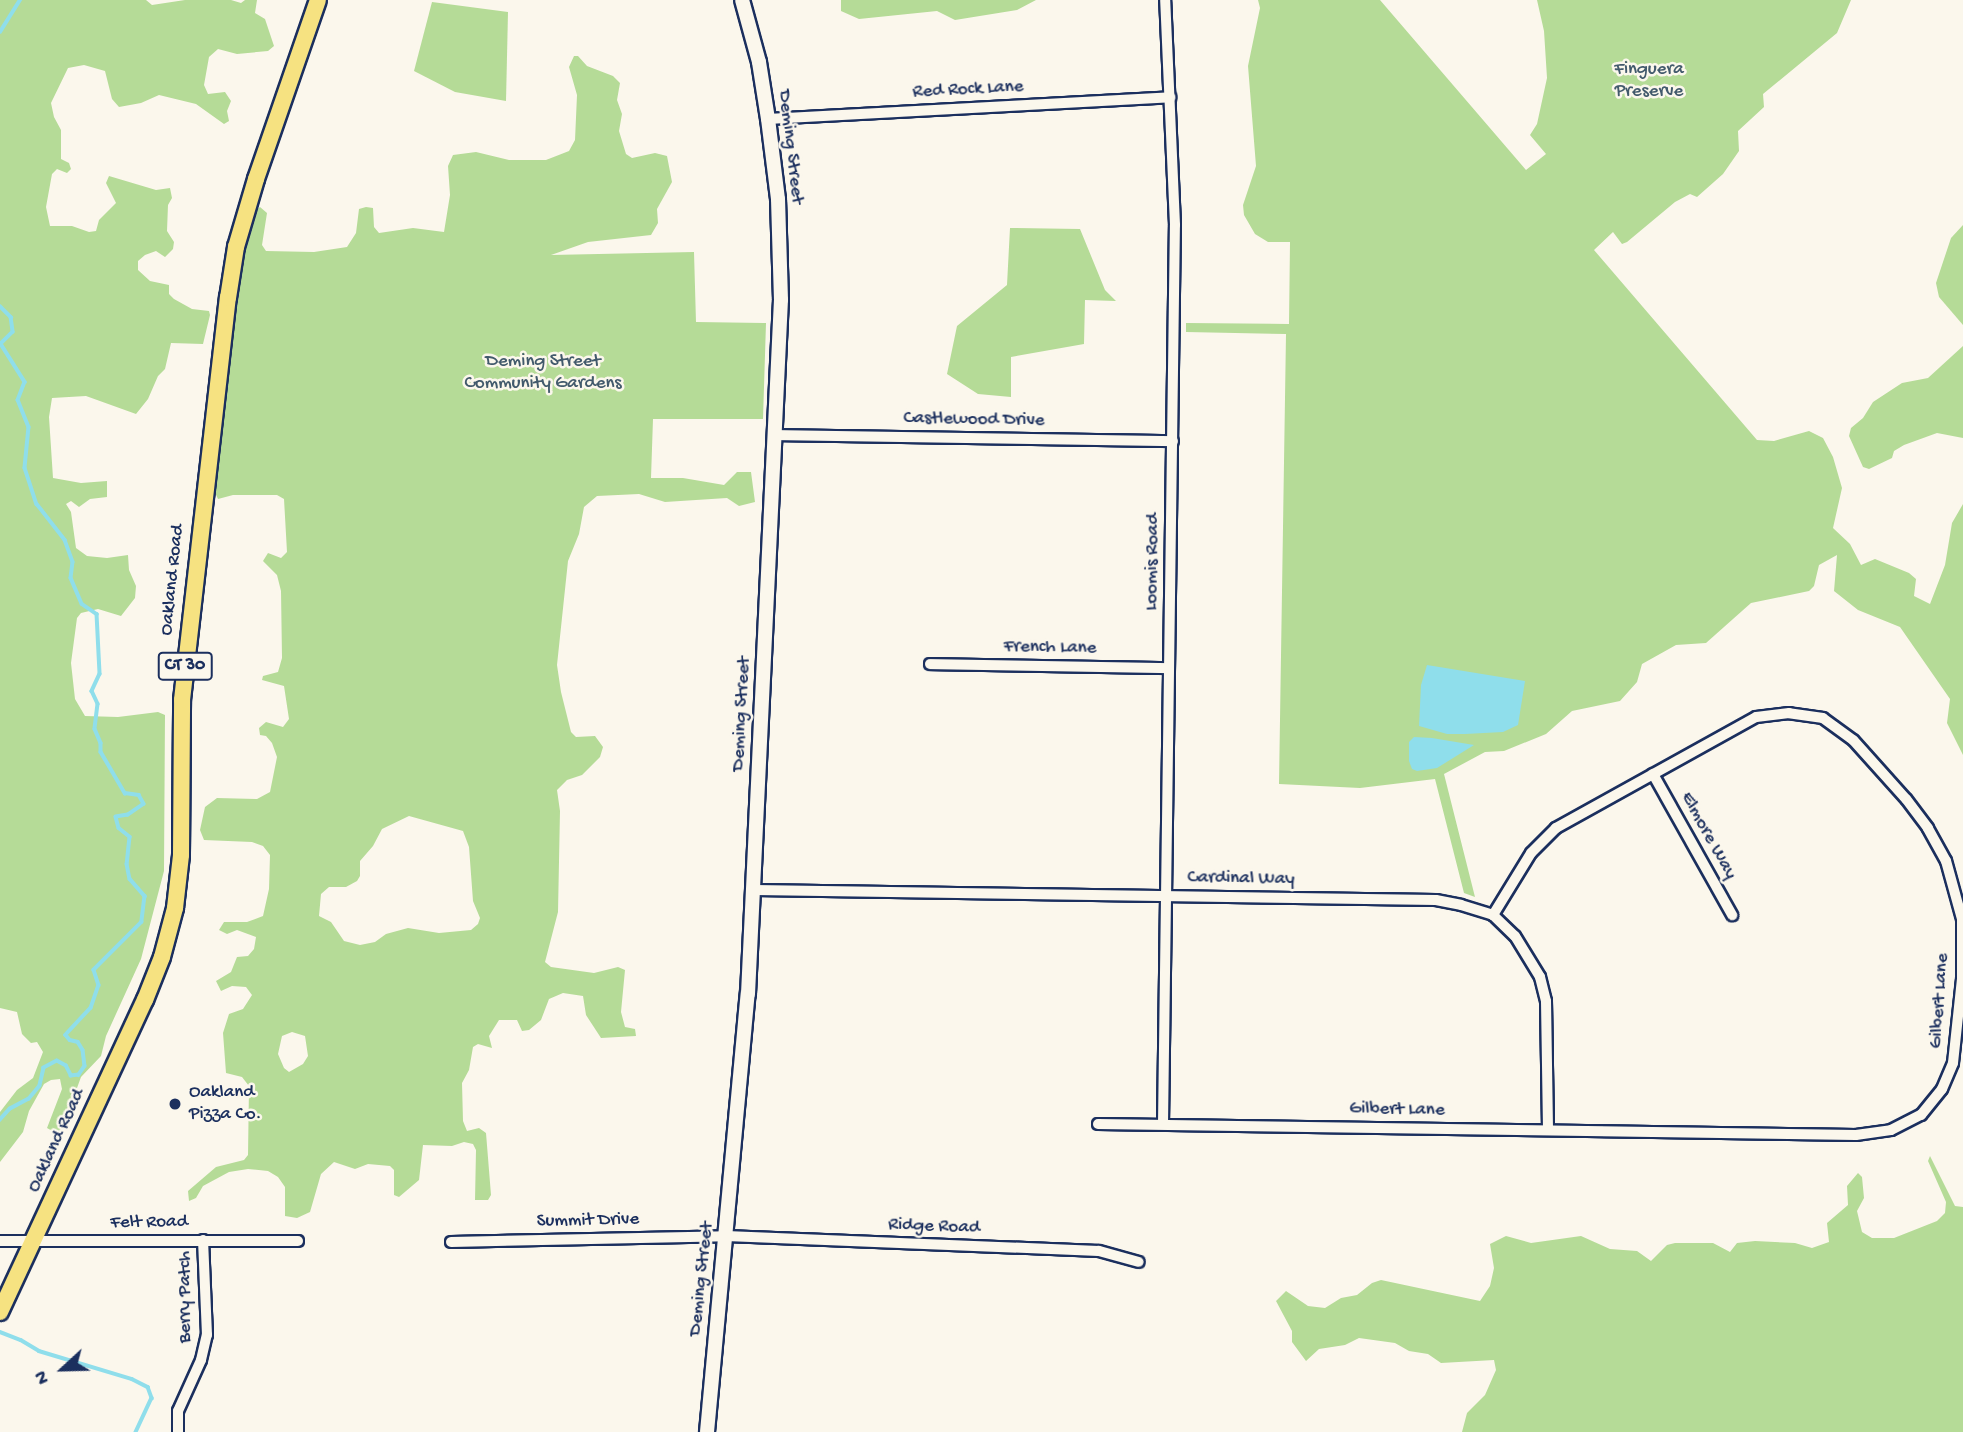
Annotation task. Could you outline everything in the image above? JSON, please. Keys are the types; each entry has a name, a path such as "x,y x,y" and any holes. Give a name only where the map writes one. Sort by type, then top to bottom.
{"main road":[{"name":"Oakland Road","path":"0,1312 145,1000 162,957 174,908 181,855 182,699 189,614 236,247 257,173 318,0"}],"street":[{"name":"Deming Street","path":"707,1432 755,890 782,257 768,118 759,62 742,0"},
{"name":"Loomis Road","path":"1163,1124 1175,225 1165,0"},
{"name":"Red Rock Lane","path":"768,118 1170,97"},
{"name":"Castlewood Drive","path":"776,435 1172,441"},
{"name":"French Lane","path":"930,664 1169,668"},
{"name":"Gilbert Lane","path":"1098,1124 1856,1135 1891,1130 1921,1115 1942,1089 1953,1063 1962,979 1962,919 1957,892 1946,861 1928,828 1853,740 1824,718 1789,713 1756,717 1556,828 1531,853 1493,915"},
{"name":"Elmore Way","path":"1653,774 1732,915"},
{"name":"Cardinal Way","path":"755,890 1436,900 1493,915"},
{"path":"1493,915 1515,936 1529,955 1546,1001 1548,1130"},
{"name":"Summit Drive","path":"451,1242 726,1236"},
{"name":"Ridge Road","path":"726,1236 1099,1251 1139,1262"},
{"name":"Berry Patch","path":"178,1432 178,1410 201,1360 206,1335 203,1240"},
{"name":"Felt Road","path":"0,1241 298,1241"}],"green space":[{"path":"0,0 146,0 152,5 185,0 231,0 241,3 245,0 257,0 255,13 265,19 274,46 268,51 237,54 218,49 209,57 204,85 208,94 225,92 231,101 227,111 229,121 224,124 196,104 159,95 141,103 119,107 112,99 105,71 84,65 68,68 51,103 61,130 61,159 69,163 71,169 67,173 57,169 52,174 46,207 50,226 72,226 89,232 96,231 99,220 116,203 106,183 109,176 156,190 170,188 172,198 168,205 167,231 174,242 173,249 165,257 156,251 145,255 138,261 138,270 150,281 169,285 169,294 174,299 192,309 209,311 210,315 203,344 171,343 165,369 136,414 86,396 52,398 49,417 53,478 81,483 107,481 107,497 90,499 79,507 71,501 66,504 71,512 76,548 87,556 107,558 128,555 129,570 136,586 135,598 121,616 98,609 81,613 77,618 71,663 75,699 85,716 118,717 158,712 165,715 164,871 141,959 106,1036 101,1056 81,1077 69,1110 67,1125 56,1133 47,1128 62,1089 60,1079 51,1080 44,1084 29,1111 23,1132 0,1162 0,1112 17,1090 33,1078 43,1052 37,1042 31,1043 22,1034 17,1012 0,1008"},
{"path":"841,0 1036,0 1017,10 955,20 937,11 859,19 841,11"},
{"name":"Finguera Preserve","path":"1258,0 1380,0 1526,170 1546,154 1530,135 1537,124 1547,78 1544,31 1537,0 1851,0 1837,33 1763,94 1764,107 1738,131 1739,151 1723,174 1697,197 1690,194 1675,202 1627,242 1622,244 1613,232 1594,250 1757,440 1774,441 1809,431 1823,438 1833,457 1842,488 1833,528 1850,544 1861,565 1875,559 1909,573 1916,579 1914,596 1930,604 1945,565 1952,523 1963,504 1963,755 1947,723 1950,699 1900,627 1858,610 1834,591 1837,555 1819,565 1814,586 1809,591 1751,603 1706,643 1676,645 1642,664 1637,682 1620,701 1572,711 1546,734 1504,751 1485,752 1444,774 1475,897 1464,893 1435,779 1360,788 1279,784 1286,334 1186,332 1186,323 1289,324 1290,242 1268,242 1255,234 1244,215 1243,205 1256,166 1248,66 1260,8"},
{"path":"432,2 508,12 506,101 455,92 414,71"},
{"name":"Deming Street Community Gardens","path":"574,56 578,56 587,66 613,76 620,83 617,100 622,114 619,131 626,154 632,158 655,153 667,156 672,182 657,209 658,223 651,235 588,242 551,255 694,252 696,322 766,323 763,419 653,419 651,478 683,478 724,485 737,472 751,472 755,502 739,506 727,498 665,502 639,494 597,496 584,507 579,534 568,561 557,665 561,692 571,732 576,737 595,736 603,747 600,757 582,775 567,780 557,790 560,811 558,912 545,962 551,967 594,973 618,967 625,970 621,1012 625,1027 635,1029 636,1036 601,1038 586,1015 583,996 563,993 549,999 541,1020 529,1030 522,1031 517,1020 499,1020 489,1036 492,1048 478,1044 473,1047 469,1070 462,1083 463,1121 467,1131 479,1128 486,1133 491,1195 488,1200 475,1200 476,1150 473,1144 464,1142 452,1146 423,1145 419,1180 399,1197 394,1195 394,1170 390,1166 368,1164 355,1169 334,1162 321,1174 310,1212 297,1218 285,1216 285,1187 278,1177 268,1171 248,1169 229,1172 203,1186 196,1198 189,1201 188,1191 216,1167 244,1160 248,1155 249,1086 242,1077 226,1073 223,1033 229,1014 243,1009 252,995 246,987 232,986 221,991 216,981 231,972 237,957 248,956 254,949 256,937 237,930 227,934 219,930 224,922 247,922 263,916 269,889 270,855 263,846 252,842 204,840 200,830 205,807 217,798 257,799 270,792 277,757 272,743 266,736 260,735 259,728 266,722 283,727 289,719 284,686 262,680 263,676 278,672 282,658 281,591 277,575 263,561 268,553 281,558 287,552 284,499 277,495 233,495 218,499 213,488 239,250 254,212 260,207 267,213 262,245 266,251 314,252 347,247 356,233 359,209 366,207 373,208 374,227 379,233 413,228 444,232 450,195 448,166 453,155 476,152 509,160 546,160 569,151 575,140 577,95 569,67","holes":["409,816 463,831 469,847 473,901 480,918 478,924 471,930 439,933 408,928 386,934 375,942 360,945 344,941 331,922 319,916 321,894 329,887 346,887 357,881 360,876 360,861 373,846 382,829","292,1032 305,1036 308,1056 303,1064 289,1072 284,1068 278,1054 282,1036"]},
{"path":"1963,225 1963,325 1939,297 1936,283 1951,238"},
{"path":"1010,228 1080,229 1105,290 1116,301 1085,300 1084,344 1011,357 1011,397 978,394 947,374 957,326 1007,285"},
{"path":"1963,346 1963,438 1937,433 1904,445 1894,451 1892,458 1869,469 1863,467 1849,436 1851,428 1863,418 1873,402 1902,383 1928,378"},
{"path":"1930,1156 1955,1206 1963,1207 1963,1432 1462,1432 1467,1413 1485,1395 1496,1370 1494,1360 1441,1363 1428,1354 1409,1351 1395,1343 1359,1338 1345,1345 1319,1349 1306,1361 1292,1342 1292,1331 1276,1301 1286,1291 1308,1306 1325,1308 1341,1298 1357,1295 1372,1283 1381,1280 1480,1301 1490,1286 1494,1268 1490,1244 1506,1236 1531,1243 1581,1236 1610,1249 1637,1251 1651,1261 1667,1245 1675,1243 1713,1243 1730,1252 1737,1243 1755,1241 1795,1243 1812,1248 1829,1242 1827,1223 1848,1205 1847,1186 1858,1173 1862,1177 1864,1198 1857,1211 1862,1232 1872,1238 1894,1238 1937,1221 1945,1213 1946,1202 1928,1161"}],"water":[{"path":"1427,665 1525,681 1518,725 1503,732 1465,734 1447,734 1419,726 1421,685"},
{"path":"1414,737 1474,745 1437,768 1417,771 1412,769 1409,761 1409,742"}],"waterway":[{"path":"0,32 20,0"},
{"path":"0,306 11,317 13,332 1,344 25,382 18,400 29,427 25,468 37,504 65,540 73,562 71,578 82,604 97,614 100,674 92,691 98,704 95,729 101,743 101,752 125,793 139,795 144,804 128,815 116,817 119,828 130,837 127,864 130,879 145,896 142,922 94,970 99,985 91,1008 66,1035 70,1040 78,1042 83,1050 85,1066 79,1075 71,1076 66,1066 57,1061 44,1068 40,1086 29,1099 10,1109 0,1120"},
{"path":"0,1332 39,1351 132,1379 148,1387 152,1398 136,1432"}],"place":[{"name":"Oakland Pizza Co.","path":"175,1104"}]}
